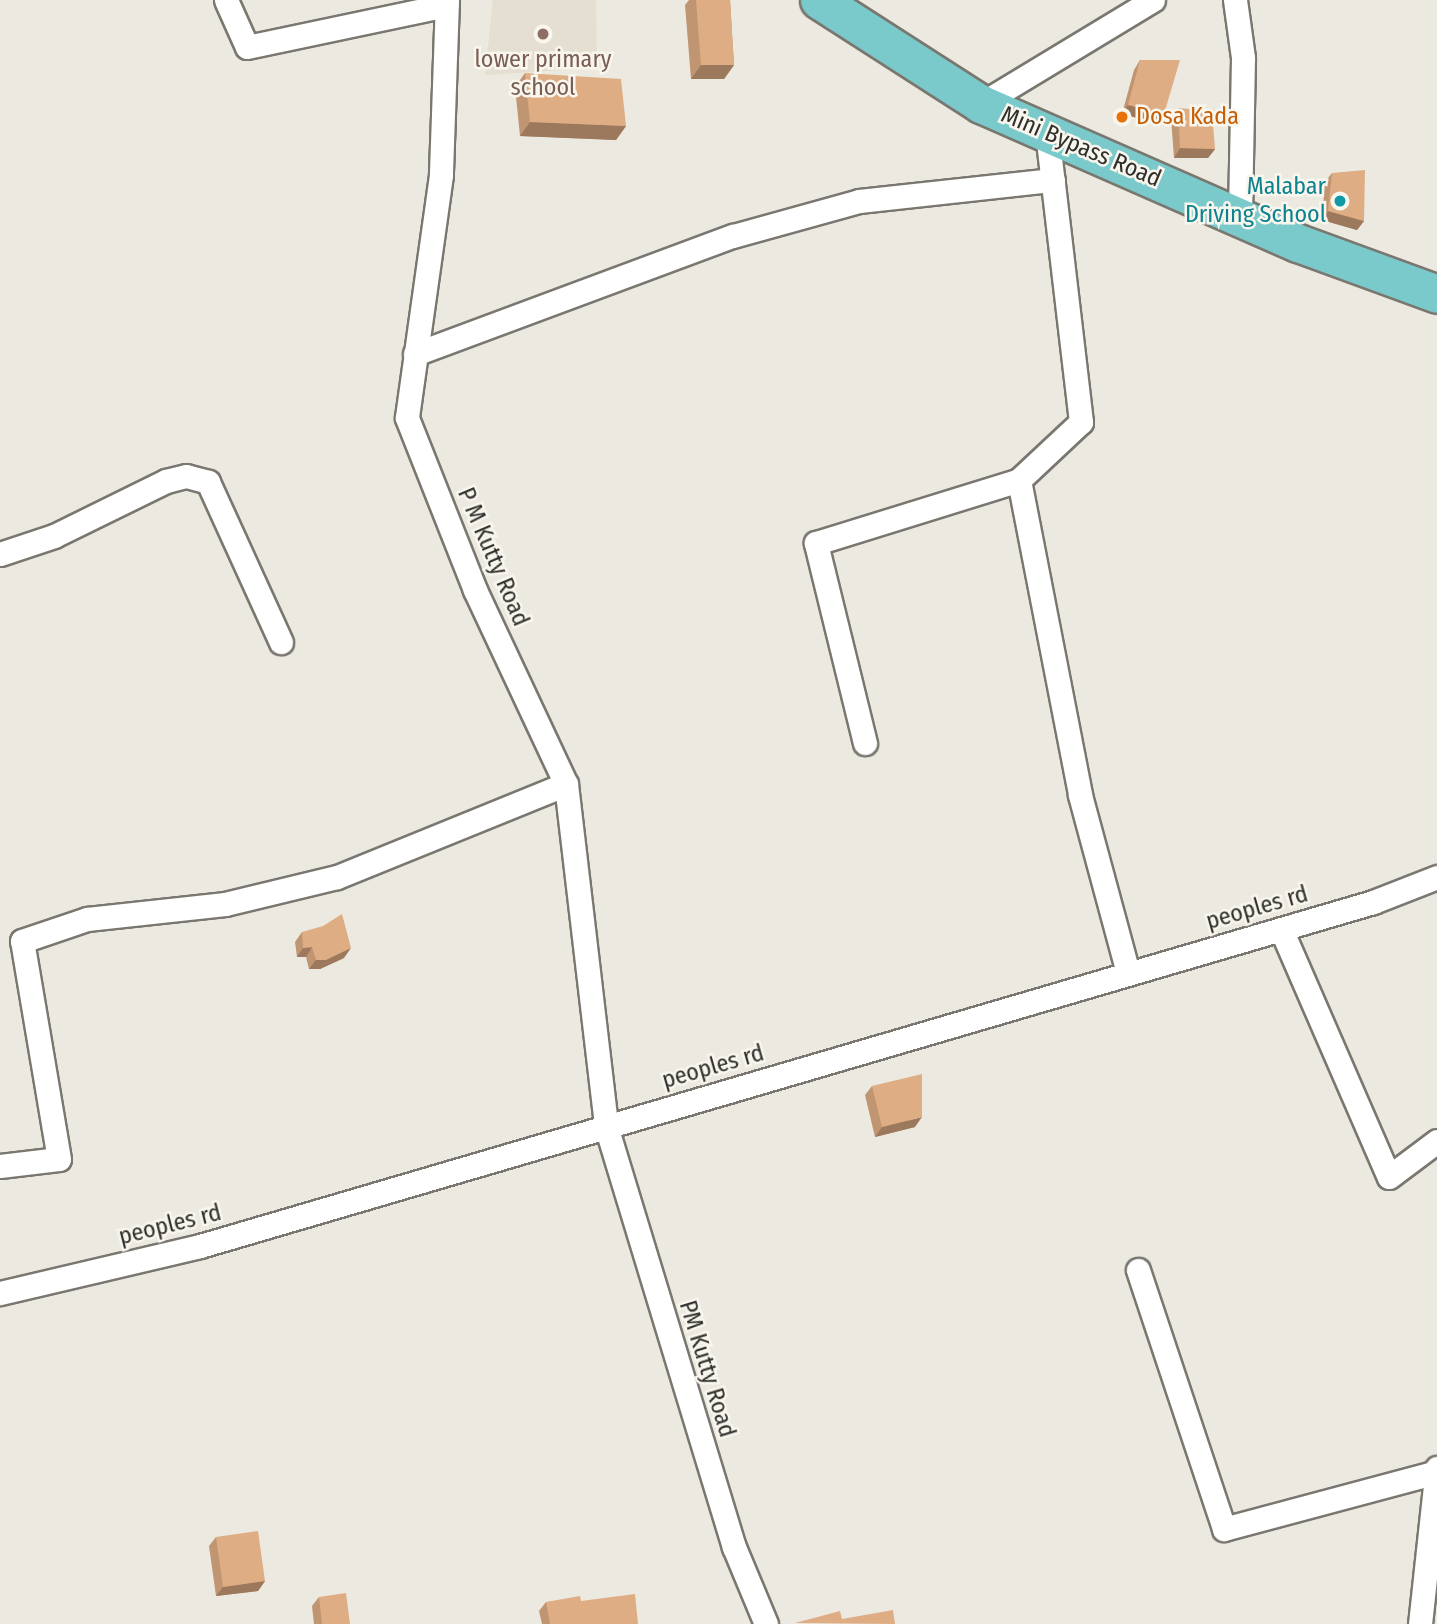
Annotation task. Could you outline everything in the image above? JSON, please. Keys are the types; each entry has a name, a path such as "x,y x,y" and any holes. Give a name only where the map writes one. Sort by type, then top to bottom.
{"main road":[{"name":"Mini Bypass Road","path":"819,0 981,104 1298,243 1437,294"}],"street":[{"path":"226,0 247,47 447,3"},
{"path":"981,104 1153,0"},
{"path":"1235,0 1243,58 1240,217"},
{"name":"P M Kutty Road","path":"447,3 441,175 407,418 475,590 566,784 606,1126"},
{"path":"865,743 816,543 1019,480 1081,422 1047,132"},
{"path":"415,354 733,236 859,201 1053,180"},
{"path":"0,554 54,536 166,481 186,476 208,482 281,642"},
{"path":"1019,480 1080,795 1128,973"},
{"path":"0,1166 59,1158 22,941 87,919 225,904 337,877 566,784"},
{"name":"peoples rd","path":"0,1293 200,1246 1373,902 1437,877"},
{"path":"1280,929 1390,1177 1437,1141"},
{"name":"PM Kutty Road","path":"606,1126 734,1547 766,1624"},
{"path":"1138,1270 1224,1529 1437,1470 1420,1624"}],"shaded area":[{"name":"lower primary school","path":"493,0 596,0 597,68 485,75"}],"building":[{"path":"696,0 730,0 734,65 701,65"},
{"path":"1140,60 1180,60 1164,114 1128,105"},
{"path":"525,73 621,79 626,126 530,122"},
{"path":"1178,108 1212,111 1215,149 1180,148"},
{"name":"Malabar Driving School","path":"1365,170 1364,221 1328,211 1332,173"},
{"path":"342,914 351,948 326,960 316,960 312,947 303,948 302,932 323,926"},
{"path":"922,1074 922,1117 882,1127 872,1086"},
{"path":"258,1531 265,1581 223,1587 216,1537"},
{"path":"346,1593 350,1624 322,1624 319,1597"},
{"path":"635,1594 638,1624 550,1624 546,1602 580,1596 581,1601"},
{"path":"893,1610 895,1624 795,1623 840,1611 842,1619"}],"place":[{"name":"lower primary school","path":"543,34"},
{"name":"Dosa Kada","path":"1122,117"},
{"name":"Malabar Driving School","path":"1340,201"}]}
